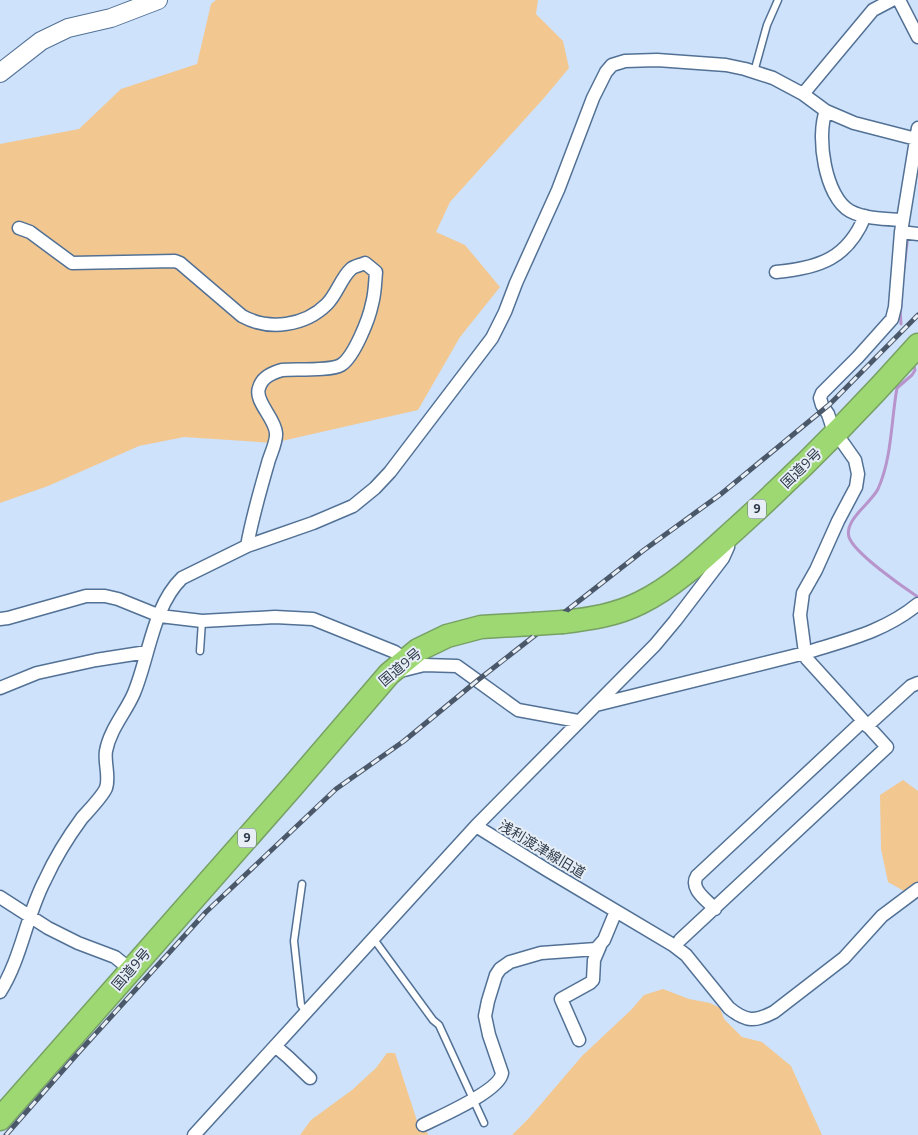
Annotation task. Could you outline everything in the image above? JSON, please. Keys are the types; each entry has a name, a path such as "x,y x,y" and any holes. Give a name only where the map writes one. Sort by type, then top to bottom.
{"highway":[{"name":"国道9号","path":"3,1109 130,970 397,667 418,650 459,632 481,628 563,622 610,614 639,604 663,589 724,539 789,481 836,435 918,345"}],"street":[{"path":"0,73 41,41 68,28 111,18 158,0"},
{"path":"803,94 873,10 892,0"},
{"path":"899,0 918,37"},
{"path":"0,992 15,963 30,915 44,881 63,846 81,819 106,788 106,753 109,739 134,692 169,594 182,578 247,546 313,523 353,506 375,488 390,472 492,338 558,190 593,98 606,72 612,65 625,61 679,61 726,65 773,78 803,94 826,111 854,123 917,133 907,230 892,319 822,393 820,398 836,435 844,443 855,460 857,480 856,487 838,520 816,570 802,593 800,615 807,659 887,747 680,940"},
{"path":"826,111 822,124 821,151 833,191 841,204 850,211 907,230"},
{"path":"776,272 798,270 826,262 851,242 859,232 865,216"},
{"path":"18,228 30,232 72,263 175,261 180,263 242,316 253,322 272,325 293,323 309,317 327,304 351,268 365,263 376,272 373,303 355,350 350,356 340,365 331,368 274,372 266,377 259,386 258,394 260,401 269,413 276,434 252,517 247,546"},
{"path":"476,826 655,645 723,558 728,547 724,539"},
{"path":"0,619 94,595 118,599 160,616 202,621 275,617 313,619 395,652 397,667 424,665 457,666 518,710 578,721"},
{"path":"595,705 805,653 877,630 902,617 918,604"},
{"path":"0,688 37,674 96,660 147,652"},
{"path":"715,909 695,888 694,882 697,876 865,723 911,686 918,683"},
{"name":"浅利渡津線旧道","path":"194,1135 476,826 502,844 673,945 686,955 729,1008 744,1018 756,1020 774,1012 844,958 882,916 918,889"},
{"path":"0,897 48,928 115,958 130,970"},
{"path":"579,1040 561,999 593,980 592,966 616,911"},
{"path":"423,1125 474,1100 502,1077 485,1016 496,975 500,969 510,962 541,953 589,950 600,946"},
{"path":"274,1046 310,1078"}],"lane":[{"path":"754,72 767,24 778,0"},
{"path":"200,652 202,621"},
{"path":"302,884 294,941 301,1004 306,1012"},
{"path":"373,938 433,1020 439,1025 484,1123"}],"shaded area":[{"path":"216,0 538,0 536,14 563,41 569,68 450,202 436,232 465,245 500,287 460,337 418,410 273,443 184,437 139,446 48,486 0,503 0,144 79,129 121,89 197,64 211,4"},
{"path":"903,780 918,791 918,899 888,882 881,849 880,795"},
{"path":"663,989 689,999 710,1003 720,1008 724,1019 742,1037 762,1042 791,1066 822,1135 512,1135 582,1056 631,1010 644,995"},
{"path":"387,1053 395,1053 418,1124 428,1135 300,1135 311,1120 352,1090 376,1068"}],"waterway":[{"path":"904,268 908,235"},
{"path":"900,309 901,324"},
{"path":"913,362 915,370 912,375 897,388 889,452 883,477 875,494 850,524 849,537 853,544 869,560 918,597"}],"railway":[{"path":"6,1135 206,912 336,789 404,741 478,680 644,550 721,494 830,404 918,315"}]}
